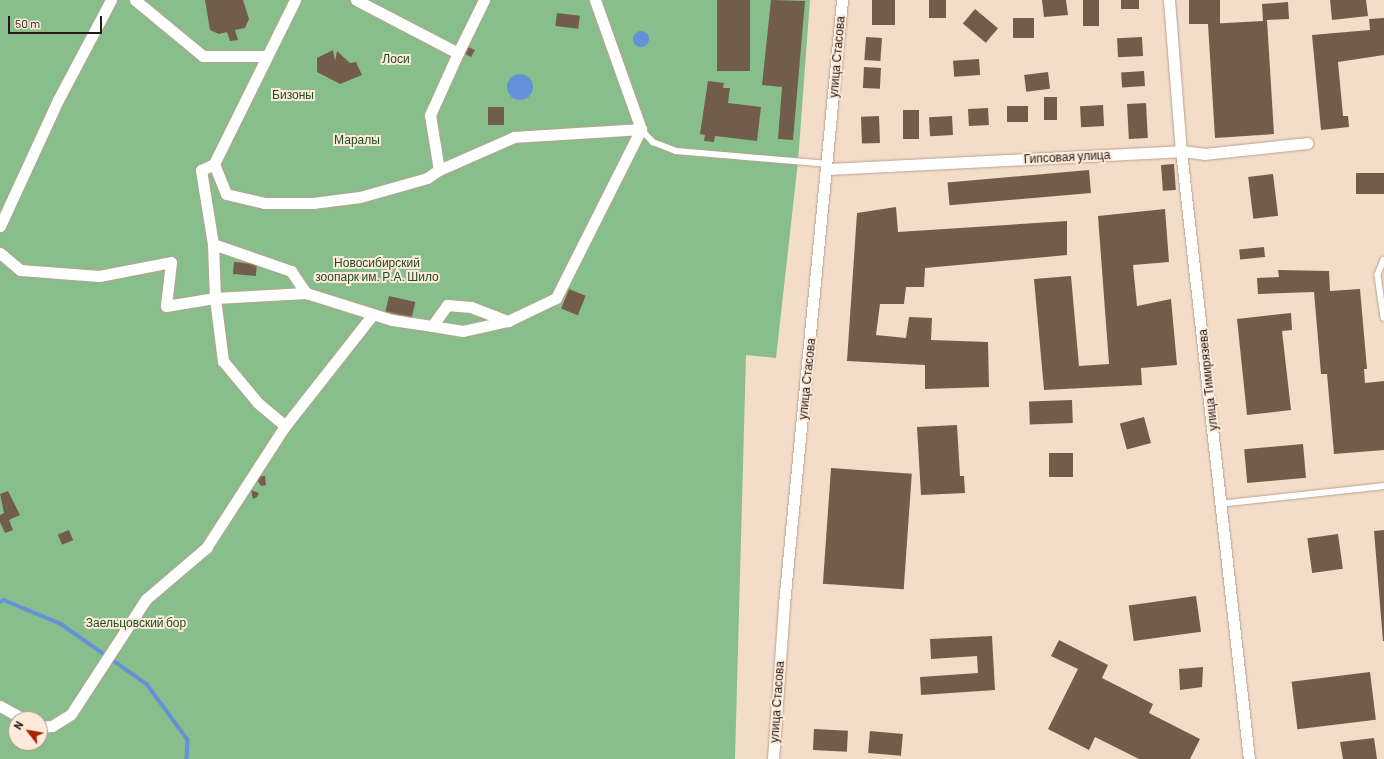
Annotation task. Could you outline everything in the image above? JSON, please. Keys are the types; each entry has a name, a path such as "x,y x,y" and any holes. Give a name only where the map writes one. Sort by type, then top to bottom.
{"street":[{"path":"0,226 58,100 111,0"},
{"path":"135,0 203,56 264,56"},
{"path":"285,426 258,403 223,362 214,298 213,244 201,170 214,164 264,56 295,0"},
{"path":"356,0 458,53"},
{"path":"439,170 430,115 484,0"},
{"path":"0,253 20,270 99,276 171,262 166,306 214,298 306,293 373,314 432,326 463,330 508,321 556,298 641,129 595,0"},
{"name":"улица Стасова","path":"773,759 784,604 828,167 842,0"},
{"name":"улица Тимирязева","path":"1169,0 1181,151 1219,504 1249,759"},
{"path":"214,164 226,194 264,203 313,203 360,197 427,178 439,170 514,137 641,129"},
{"name":"Гипсовая улица","path":"828,167 1181,151 1204,154 1307,143"},
{"path":"213,244 291,271 306,293"},
{"path":"432,326 447,304 471,307 508,321"},
{"path":"48,726 52,726 71,714 146,599 206,548 285,426 373,314"},
{"path":"0,706 9,711"}],"lane":[{"path":"641,129 653,142 676,151 828,167"},
{"path":"1384,260 1378,275 1384,318"},
{"path":"1219,504 1384,486"}],"green space":[{"name":"Новосибирский зоопарк им. Р.А. Шило","path":"0,0 810,0 798,161 776,358 746,355 735,759 0,759"}],"water":[{"path":"641,31 648,36 649,39 644,46 641,47 634,42 633,39 638,32"},
{"path":"520,74 529,78 533,87 529,96 520,100 511,96 507,87 511,78"}],"building":[{"path":"205,0 243,0 249,19 245,28 235,30 238,40 230,41 227,32 219,34 210,30"},
{"path":"717,0 750,0 750,71 717,71"},
{"path":"771,0 805,1 793,140 778,139 782,87 762,85"},
{"path":"872,0 895,0 895,25 872,25"},
{"path":"929,0 946,0 946,18 929,18"},
{"path":"1042,0 1066,0 1068,15 1044,17"},
{"path":"1083,0 1099,0 1099,26 1083,26"},
{"path":"1121,0 1139,0 1139,9 1121,9"},
{"path":"1189,0 1220,0 1220,24 1189,24"},
{"path":"1330,0 1366,0 1368,16 1332,20"},
{"path":"1288,2 1289,19 1267,20 1274,134 1215,138 1208,24 1263,21 1262,4"},
{"path":"975,9 998,28 986,43 963,24"},
{"path":"557,13 580,16 578,29 555,26"},
{"path":"1013,18 1034,18 1034,38 1013,38"},
{"path":"1384,18 1384,55 1338,62 1343,116 1348,116 1349,127 1321,130 1312,35 1370,30 1369,19"},
{"path":"866,37 882,38 880,61 864,60"},
{"path":"1142,37 1143,56 1118,57 1117,38"},
{"path":"468,47 475,50 471,57 465,54"},
{"path":"333,50 335,61 337,51 350,63 356,62 362,75 340,84 317,72 317,58"},
{"path":"979,59 980,75 954,77 953,61"},
{"path":"864,67 881,68 880,89 863,88"},
{"path":"1144,71 1145,86 1122,88 1121,73"},
{"path":"1048,72 1050,89 1026,92 1024,75"},
{"path":"708,81 724,83 723,88 730,88 728,103 761,107 757,141 715,136 714,142 704,141 705,135 700,134"},
{"path":"1044,97 1057,97 1057,120 1044,120"},
{"path":"1146,103 1148,138 1129,139 1127,104"},
{"path":"1103,105 1104,126 1081,127 1080,106"},
{"path":"1007,106 1028,106 1028,122 1007,122"},
{"path":"488,107 504,107 504,125 488,125"},
{"path":"988,108 989,125 969,126 968,109"},
{"path":"903,110 919,110 919,139 903,139"},
{"path":"879,116 880,143 862,144 861,117"},
{"path":"952,116 953,135 930,136 929,117"},
{"path":"1174,164 1176,190 1163,191 1161,165"},
{"path":"1089,170 1091,193 950,205 948,182"},
{"path":"1356,173 1384,173 1384,194 1356,194"},
{"path":"1273,174 1278,216 1253,219 1248,177"},
{"path":"896,207 898,232 1067,221 1067,255 925,268 924,287 906,287 904,304 880,304 876,335 906,338 909,317 932,318 931,340 988,342 989,387 925,389 925,365 847,361 857,213"},
{"path":"1165,209 1169,262 1133,265 1137,306 1171,299 1177,365 1141,368 1142,385 1044,390 1034,279 1071,276 1079,366 1109,364 1098,216"},
{"path":"1264,247 1265,257 1240,260 1239,250"},
{"path":"234,262 257,264 256,276 233,274"},
{"path":"1278,270 1329,271 1330,291 1360,289 1367,369 1364,369 1365,383 1384,381 1384,450 1334,454 1327,374 1321,374 1314,292 1258,294 1257,278 1279,277"},
{"path":"569,289 586,296 578,315 561,308"},
{"path":"389,296 415,302 412,318 385,312"},
{"path":"1291,313 1292,330 1282,331 1291,410 1247,415 1237,319"},
{"path":"1072,400 1073,423 1030,424 1029,402"},
{"path":"1144,417 1151,443 1127,450 1120,423"},
{"path":"957,425 960,476 964,476 965,493 921,495 917,427"},
{"path":"1303,444 1306,478 1247,483 1244,449"},
{"path":"1049,453 1073,453 1073,477 1049,477"},
{"path":"831,468 912,474 904,589 823,584"},
{"path":"259,476 265,476 266,485 261,486 257,480"},
{"path":"251,490 259,493 257,497 253,499"},
{"path":"8,491 20,515 9,520 13,530 5,533 0,522 0,515 4,513 0,494"},
{"path":"69,530 73,540 62,545 58,534"},
{"path":"1384,530 1384,641 1383,641 1374,531"},
{"path":"1338,534 1343,569 1312,573 1307,538"},
{"path":"1196,596 1201,632 1134,641 1129,605"},
{"path":"992,636 995,690 921,695 920,677 978,673 977,656 931,659 930,639"},
{"path":"1059,640 1108,665 1102,678 1153,704 1149,713 1200,739 1190,759 1139,759 1095,737 1089,750 1048,729 1078,669 1051,656"},
{"path":"1203,667 1202,687 1180,690 1179,669"},
{"path":"1370,672 1376,720 1297,729 1292,682"},
{"path":"814,729 848,731 847,752 813,750"},
{"path":"870,731 903,734 901,756 868,753"},
{"path":"1374,738 1377,759 1343,759 1340,742"}],"waterway":[{"path":"0,602 4,600 61,624 147,684 188,740 187,759"}],"park label":[{"name":"Лоси","path":"396,59"},
{"name":"Бизоны","path":"293,95"},
{"name":"Маралы","path":"357,140"},
{"name":"Заельцовский бор","path":"136,623"}]}
